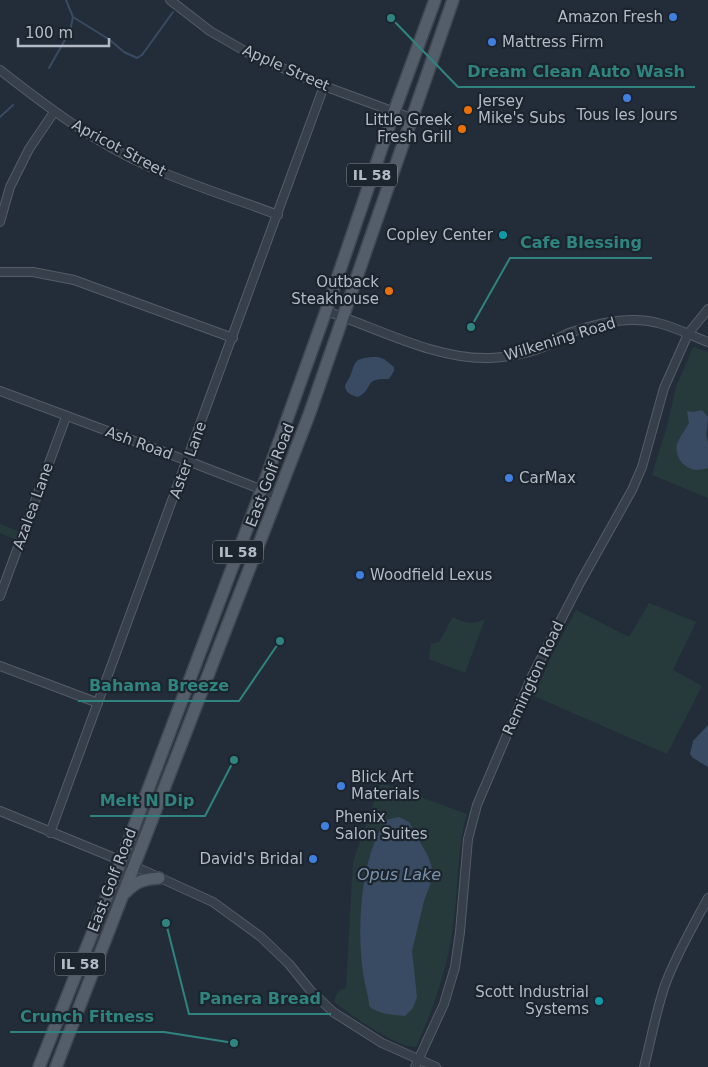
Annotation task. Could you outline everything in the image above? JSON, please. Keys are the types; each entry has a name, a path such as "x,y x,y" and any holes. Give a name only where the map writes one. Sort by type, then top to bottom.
{"main road":[{"name":"East Golf Road","path":"39,1067 121,861 262,489 435,0"},
{"name":"East Golf Road","path":"56,1067 309,415 453,0"},
{"path":"122,895 139,881 159,878"}],"street":[{"name":"Apple Street","path":"170,0 210,31 250,54 324,86 411,118"},
{"name":"Apricot Street","path":"0,70 54,112 119,151 150,167 278,215"},
{"name":"Aster Lane","path":"50,833 324,86"},
{"path":"0,222 10,187 29,149 54,112"},
{"path":"0,272 33,272 74,280 233,338"},
{"name":"Remington Road","path":"415,1067 444,1004 455,967 468,839 476,805 532,676 581,580 632,490 642,468 664,388 688,334 708,309"},
{"name":"Wilkening Road","path":"326,311 423,346 455,354 487,358 515,356 545,346 568,334 618,320 658,323 708,342"},
{"name":"Ash Road","path":"0,392 278,496"},
{"name":"Azalea Lane","path":"0,596 66,417"},
{"path":"0,666 98,702"},
{"path":"0,811 134,866 213,902 261,937 289,964 310,990 333,1012 382,1044 436,1067"},
{"path":"644,1067 665,984 676,958 708,898"}],"green space":[{"path":"693,347 708,352 708,498 652,475 667,426 676,387"},
{"path":"0,524 20,532 17,540 0,533"},
{"path":"649,603 696,622 673,670 702,686 667,754 534,696 554,651 576,610 629,637"},
{"path":"453,617 469,623 485,619 465,673 429,659 431,644 439,642"},
{"path":"380,785 388,785 467,814 459,856 455,913 447,958 429,1018 416,1047 407,1046 385,1036 334,1002 338,993 346,988 353,862"}],"water":[{"path":"368,357 378,357 394,367 394,371 389,379 375,380 358,397 349,393 345,385 357,361"},
{"path":"702,410 708,417 706,436 708,442 708,468 696,470 688,467 681,461 676,449 678,441 689,423 687,411"},
{"path":"708,725 708,767 690,754 693,741"},
{"name":"Opus Lake","path":"399,817 409,822 428,856 432,868 431,882 424,901 412,951 417,997 413,1008 405,1016 391,1015 372,1009 369,1006 364,981 360,934 362,893 377,836 386,820"}],"waterway":[{"path":"66,0 73,17"},
{"path":"73,17 110,40 124,52 137,58 142,55 173,12"},
{"path":"49,68 70,31 73,17"},
{"path":"0,117 13,105"}],"place":[{"name":"Amazon Fresh","path":"673,17"},
{"name":"Dream Clean Auto Wash","path":"391,18"},
{"name":"Mattress Firm","path":"492,42"},
{"name":"Tous les Jours","path":"627,98"},
{"name":"Jersey Mike's Subs","path":"468,110"},
{"name":"Little Greek Fresh Grill","path":"462,129"},
{"name":"Copley Center","path":"503,235"},
{"name":"Outback Steakhouse","path":"389,291"},
{"name":"Cafe Blessing","path":"471,327"},
{"name":"CarMax","path":"509,478"},
{"name":"Woodfield Lexus","path":"360,575"},
{"name":"Bahama Breeze","path":"280,641"},
{"name":"Melt N Dip","path":"234,760"},
{"name":"Blick Art Materials","path":"341,786"},
{"name":"Phenix Salon Suites","path":"325,826"},
{"name":"David's Bridal","path":"313,859"},
{"name":"Panera Bread","path":"166,923"},
{"name":"Scott Industrial Systems","path":"599,1001"},
{"name":"Crunch Fitness","path":"234,1043"}]}
